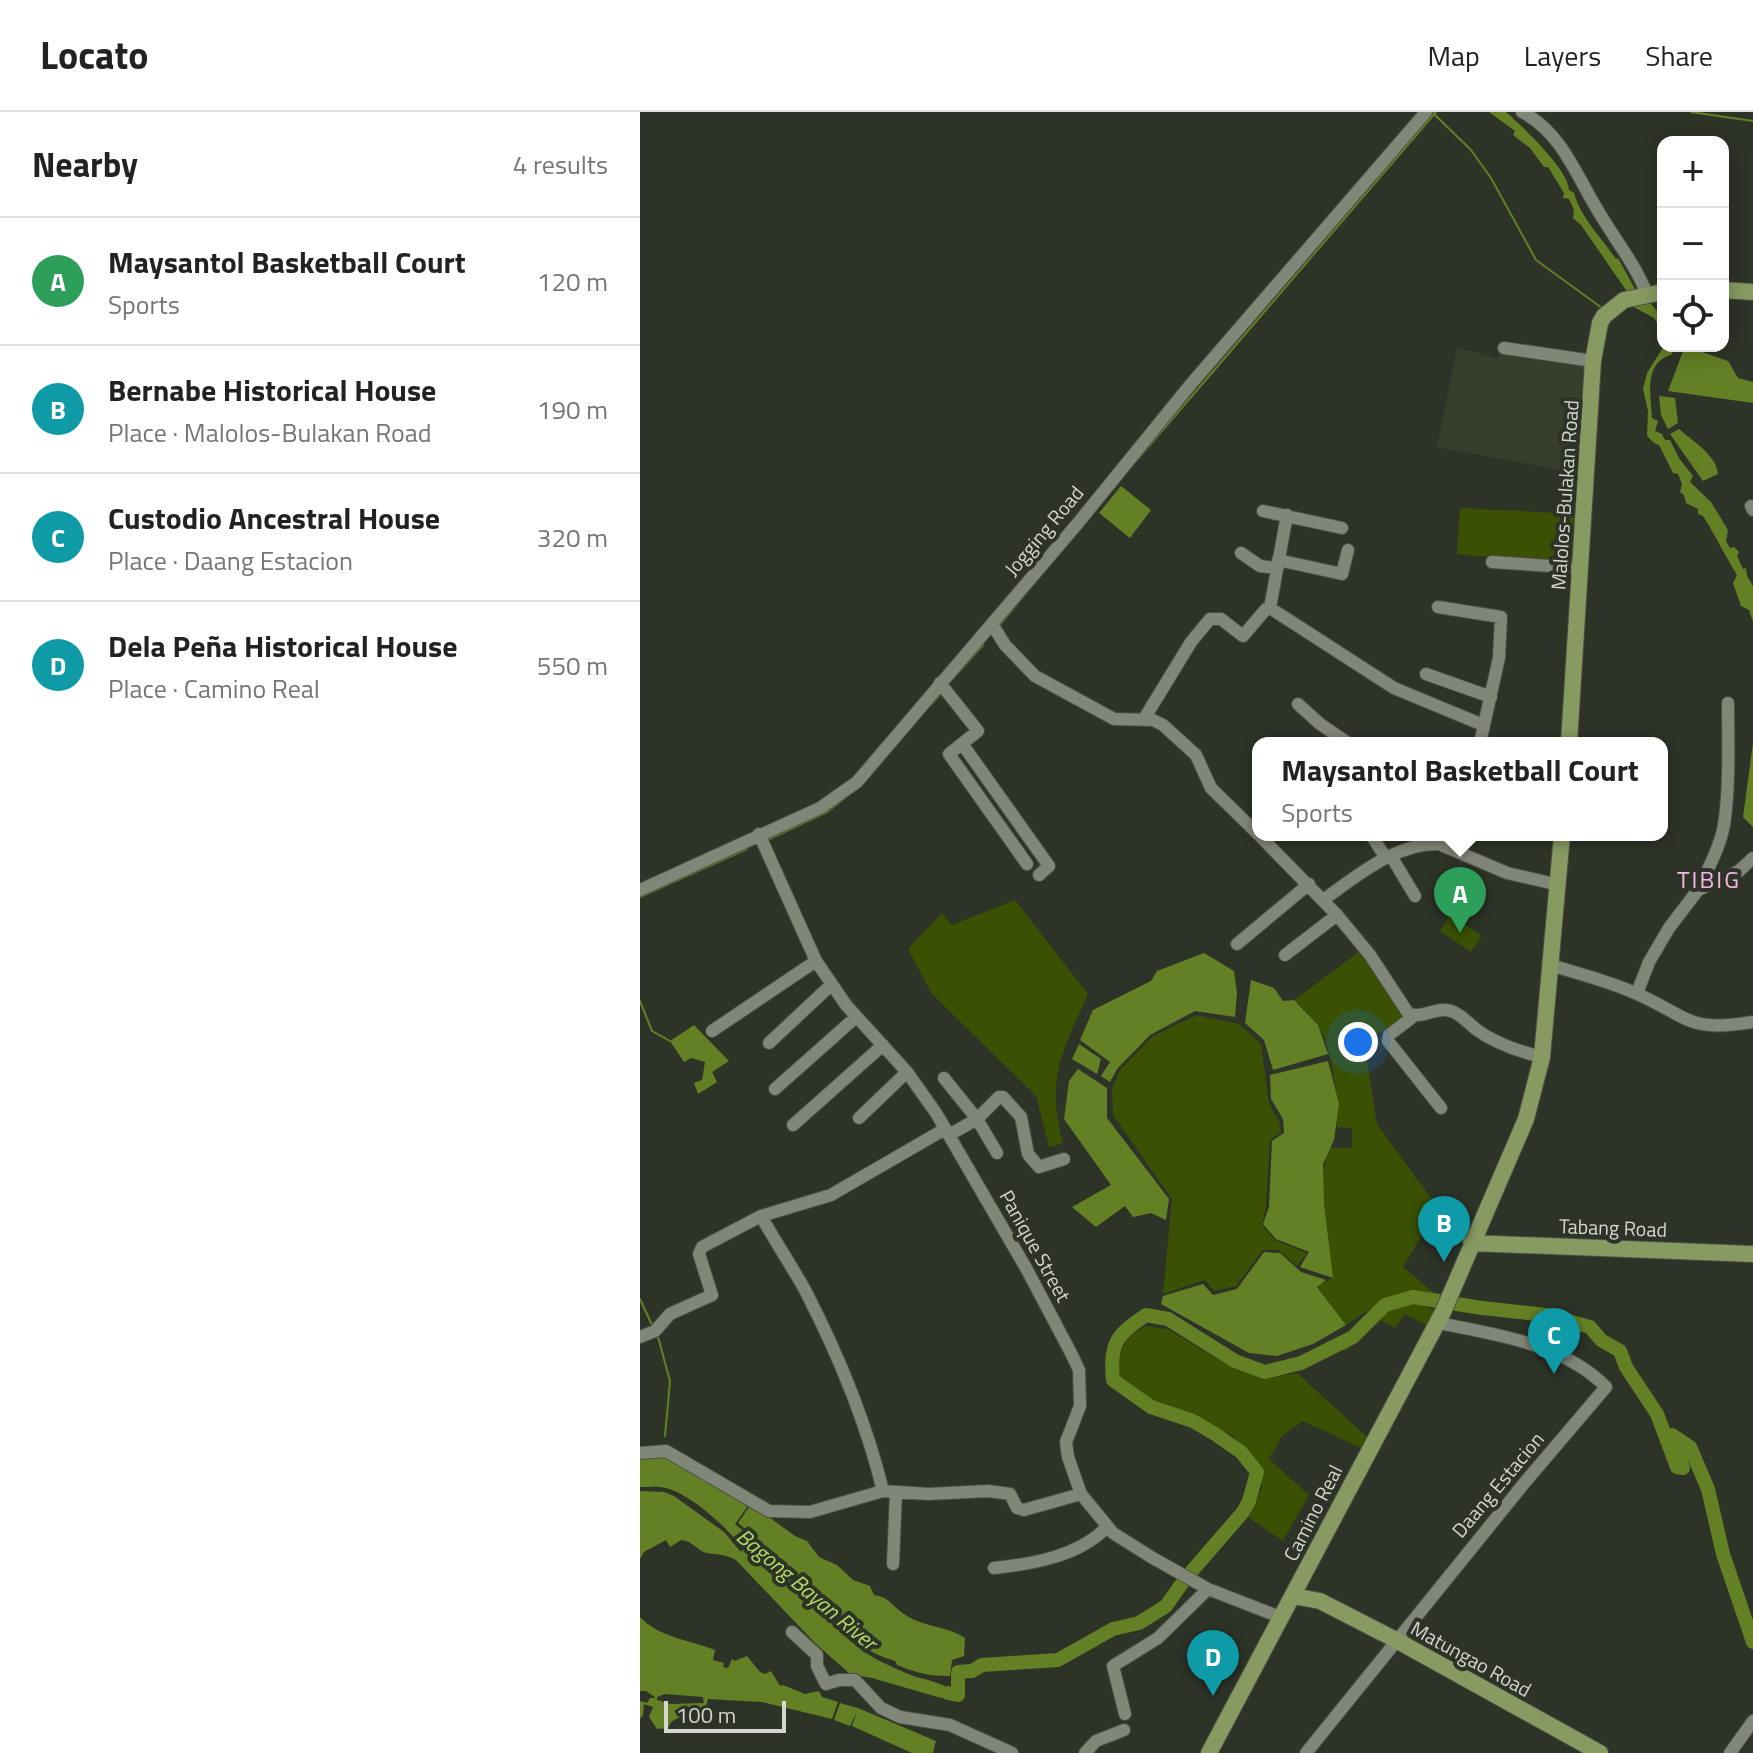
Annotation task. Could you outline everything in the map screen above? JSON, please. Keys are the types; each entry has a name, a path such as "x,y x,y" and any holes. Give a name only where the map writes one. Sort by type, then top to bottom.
{"main road":[{"path":"1729,290 1753,292"},
{"name":"Malolos-Bulakan Road","path":"1569,737 1593,361 1600,323 1624,300 1651,294"},
{"path":"1471,1243 1526,1119 1542,1057 1562,841"},
{"name":"Tabang Road","path":"1471,1243 1753,1254"},
{"name":"Camino Real","path":"1209,1753 1440,1318 1471,1243"},
{"name":"Matungao Road","path":"1303,1577 1320,1601"},
{"name":"Matungao Road","path":"1293,1596 1320,1601 1396,1640 1588,1750"}],"street":[{"path":"1522,112 1546,130 1569,158 1592,201 1651,294"},
{"name":"Jogging Road","path":"640,890 820,808 857,782 1420,115"},
{"path":"1504,348 1593,361"},
{"path":"1263,511 1342,528"},
{"path":"1270,608 1287,515"},
{"path":"1241,553 1260,566 1277,564 1342,574 1348,550"},
{"path":"1492,562 1581,568"},
{"path":"1438,607 1501,617 1499,658 1481,737"},
{"path":"1144,719 1191,642 1210,619 1221,619 1243,636 1270,608"},
{"path":"1270,608 1394,688 1483,725"},
{"path":"992,624 1005,645 1035,676 1114,719 1144,719 1163,725 1196,755 1211,788 1252,828"},
{"path":"1426,674 1491,697"},
{"path":"940,683 978,731 949,754 1027,864"},
{"path":"1637,993 1662,939 1698,890 1724,827 1728,703"},
{"path":"1298,704 1339,737"},
{"path":"963,745 1049,866 1039,875"},
{"name":"Panique Street","path":"759,834 816,961 856,1017 907,1072 947,1132 1026,1268 1079,1370 1080,1406 1066,1442 1081,1494 1107,1527 1151,1557 1203,1586 1280,1617"},
{"path":"1265,841 1337,915 1370,955 1404,1008 1414,1016"},
{"path":"1376,841 1415,896"},
{"path":"1458,852 1461,841"},
{"path":"1323,900 1388,857 1427,844 1439,844 1507,873 1559,885"},
{"path":"1698,890 1739,871 1753,858"},
{"path":"1237,944 1309,884"},
{"path":"1285,955 1337,915"},
{"path":"712,1031 816,961"},
{"path":"1551,965 1637,993 1688,1022 1720,1027 1753,1022"},
{"path":"769,1043 831,985"},
{"path":"1441,1108 1388,1041 1389,1035 1414,1016 1440,1010 1451,1011 1479,1032 1525,1053 1542,1057"},
{"path":"775,1089 856,1017"},
{"path":"793,1125 883,1045"},
{"path":"859,1118 907,1072"},
{"path":"944,1078 977,1119 997,1153"},
{"path":"640,1337 655,1331 670,1314 710,1297 712,1293 700,1250 725,1233 761,1216 831,1195 977,1119 999,1097 1003,1097 1021,1117 1028,1154 1039,1167 1064,1159"},
{"path":"761,1216 803,1287 831,1345 890,1491 893,1564"},
{"name":"Daang Estacion","path":"1306,1753 1606,1387 1575,1361 1551,1351 1440,1318"},
{"path":"640,1453 666,1451 769,1511 781,1513 810,1512 890,1491 1008,1493 1017,1508 1024,1510 1081,1494"},
{"path":"994,1568 1045,1560 1093,1542 1107,1527"},
{"path":"1125,1714 1113,1666 1158,1638 1203,1586"},
{"path":"792,1632 817,1655 817,1666 826,1684 855,1680 881,1708 900,1717 950,1725 1012,1753"},
{"path":"1730,1753 1753,1721"},
{"path":"1085,1753 1096,1741 1124,1730"}],"shaded area":[{"path":"1457,347 1498,359 1501,347 1589,360 1582,474 1437,447"},
{"path":"1460,508 1580,514 1577,566 1457,554"},
{"path":"1015,900 1088,994 1064,1049 1056,1082 1063,1143 1049,1147 1036,1096 932,994 908,949 942,913 952,925"},
{"path":"1450,915 1482,936 1471,952 1440,931"},
{"path":"1360,951 1404,1018 1364,1042 1377,1124 1438,1208 1403,1267 1437,1295 1388,1301 1346,1325 1317,1286 1333,1278 1323,1212 1325,1163 1330,1148 1352,1148 1352,1128 1337,1127 1335,1088 1322,1032 1294,1000"},
{"path":"1197,1015 1239,1024 1261,1044 1269,1104 1279,1121 1281,1132 1270,1140 1262,1225 1275,1240 1307,1253 1297,1266 1278,1250 1263,1250 1236,1286 1214,1291 1205,1280 1163,1294 1172,1199 1113,1115 1112,1089 1120,1070 1153,1036"},
{"path":"1410,1301 1435,1310 1428,1326 1405,1314 1395,1328 1380,1320 1364,1330 1347,1350 1338,1349 1386,1307"},
{"path":"1146,1326 1167,1329 1216,1358 1265,1379 1297,1373 1367,1437 1361,1448 1303,1421 1282,1436 1269,1459 1309,1495 1283,1541 1249,1518 1262,1487 1260,1471 1233,1436 1156,1405 1120,1380 1122,1348"}],"water":[{"path":"1489,112 1506,112 1553,160 1586,219 1618,258 1636,291 1628,293 1573,218 1574,210 1569,199 1563,198 1564,193 1548,167 1544,167 1530,148 1513,135 1515,131"},
{"path":"1644,301 1651,304 1657,311 1657,323 1654,318 1630,305"},
{"path":"1660,352 1673,352 1656,365 1652,373 1652,418 1658,421 1655,431 1662,434 1665,440 1670,440 1693,476 1690,482 1711,502 1728,530 1726,541 1730,548 1734,547 1739,552 1737,556 1753,586 1753,622 1749,610 1741,606 1733,583 1737,575 1712,531 1703,516 1698,514 1698,509 1686,503 1680,492 1682,484 1678,474 1673,473 1659,445 1647,436 1648,411 1643,389 1647,373"},
{"path":"1683,352 1702,352 1728,361 1738,378 1753,382 1753,403 1668,391"},
{"path":"1659,396 1675,398 1678,423 1668,429 1661,415"},
{"path":"1679,429 1709,455 1718,474 1703,481 1670,434"},
{"path":"1121,486 1151,510 1130,538 1099,513"},
{"path":"1753,743 1753,827 1743,817"},
{"path":"1204,953 1234,971 1237,993 1235,1017 1195,1011 1150,1035 1117,1069 1110,1082 1101,1076 1110,1062 1080,1040 1093,1010 1151,981 1157,971"},
{"path":"1251,980 1274,988 1283,1001 1294,1000 1318,1025 1328,1054 1273,1070 1264,1040 1245,1023"},
{"path":"694,1025 729,1061 712,1072 717,1082 698,1094 694,1083 702,1080 705,1062 691,1058 684,1062 670,1041"},
{"path":"1079,1044 1101,1059 1097,1074 1072,1059"},
{"path":"1328,1061 1339,1104 1334,1140 1323,1164 1324,1204 1333,1278 1300,1267 1309,1252 1276,1239 1263,1224 1269,1207 1272,1141 1284,1133 1283,1119 1271,1099 1270,1075"},
{"path":"1078,1069 1107,1088 1107,1118 1169,1199 1166,1220 1151,1213 1133,1217 1125,1206 1096,1227 1072,1207 1111,1185 1064,1119 1069,1081"},
{"path":"1264,1252 1280,1253 1301,1272 1326,1280 1317,1287 1346,1325 1313,1344 1277,1356 1249,1353 1161,1304 1163,1296 1203,1284 1213,1295 1237,1289"},
{"path":"663,1451 750,1503 735,1524 752,1538 842,1634 876,1659 908,1674 954,1692 958,1688 963,1691 960,1697 948,1695 941,1698 850,1674 815,1643 736,1560 704,1552 681,1540 670,1547 666,1540 644,1552 640,1559 640,1491 664,1492 674,1496 724,1532 741,1552 743,1549 719,1522 687,1498 666,1488 640,1487 640,1456"},
{"path":"751,1504 795,1536 807,1541 819,1557 837,1565 853,1580 870,1586 874,1595 886,1599 907,1616 965,1638 964,1656 952,1660 950,1676 923,1674 904,1668 851,1638 738,1523"},
{"path":"640,1617 665,1634 715,1650 713,1660 724,1663 723,1667 728,1668 732,1659 735,1661 747,1656 760,1672 765,1674 771,1671 780,1686 805,1694 819,1691 822,1697 838,1702 832,1719 762,1702 708,1699 704,1714 686,1707 688,1719 682,1716 671,1722 668,1728 657,1729 649,1717 653,1707 644,1704 640,1719 640,1701 647,1703 650,1698 656,1698 646,1691 640,1691","holes":["665,1694 703,1697 704,1703 671,1704 657,1700"]},
{"path":"840,1703 936,1741 933,1753 912,1753 852,1726 857,1711 850,1726 834,1720"}],"waterway":[{"path":"1432,112 1471,150 1491,178 1536,260 1602,308"},
{"path":"1137,460 1436,112"},
{"path":"1691,112 1753,121"},
{"path":"999,626 1025,594"},
{"path":"957,674 983,645"},
{"path":"931,705 942,692"},
{"path":"767,840 827,812 845,798"},
{"path":"640,897 747,849"},
{"path":"640,1001 652,1031 670,1041"},
{"name":"Bagong Bayan River","path":"948,1693 958,1695 958,1672 972,1671 982,1665 1058,1660 1113,1629 1139,1623 1166,1606 1249,1501 1257,1472 1241,1452 1193,1421 1151,1407 1113,1380 1114,1348 1128,1328 1146,1315 1168,1319 1235,1361 1265,1372 1301,1363 1353,1337 1385,1305 1413,1297 1546,1315 1590,1327 1601,1340 1620,1351 1626,1367 1657,1414 1677,1467 1683,1468 1672,1435 1690,1447 1708,1489 1723,1554 1753,1642"},
{"path":"640,1299 652,1325"},
{"path":"658,1337 670,1381 665,1436"}],"place":[{"name":"Maysantol Basketball Court","path":"1460,933"},
{"name":"Bernabe Historical House","path":"1444,1262"},
{"name":"Custodio Ancestral House","path":"1554,1374"},
{"name":"Dela Peña Historical House","path":"1213,1696"}],"district":[{"name":"TIBIG","path":"1709,880"}]}
